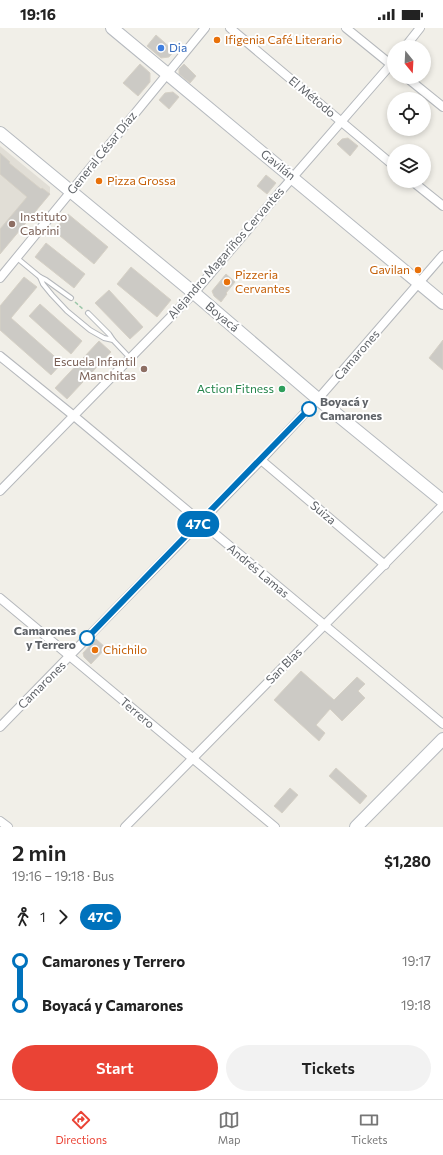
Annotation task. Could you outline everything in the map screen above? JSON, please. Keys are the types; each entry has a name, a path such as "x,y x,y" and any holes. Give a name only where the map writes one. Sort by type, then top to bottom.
{"street":[{"name":"Gavilán","path":"112,28 420,282 443,303"},
{"name":"General César Díaz","path":"0,278 205,28"},
{"name":"El Método","path":"230,28 387,160"},
{"path":"346,28 387,59"},
{"path":"411,40 420,28"},
{"name":"Alejandro Magariños Cervantes","path":"0,491 194,293 341,121 387,71"},
{"path":"415,84 443,107"},
{"name":"Boyacá","path":"0,133 194,293 318,399 443,501"},
{"path":"421,188 443,206"},
{"name":"Camarones","path":"0,727 261,460 318,399 443,255"},
{"name":"Andrés Lamas","path":"0,356 443,724"},
{"name":"Suiza","path":"261,460 385,565"},
{"name":"San Blas","path":"125,827 443,505"},
{"name":"Terrero","path":"0,598 275,827"},
{"path":"356,827 443,739"},
{"path":"0,820 8,827"}],"lane":[{"path":"17,258 40,277 70,298"},
{"path":"40,277 43,284 67,311 90,330 104,338 113,340"},
{"path":"88,313 130,358"}],"path":[{"path":"70,298 88,313"}],"shaded area":[{"name":"Instituto Cabrini","path":"0,146 50,187 50,194 0,254"}],"building":[{"name":"Dia","path":"156,35 174,51 169,57 161,58 147,46"},
{"path":"140,64 150,73 150,82 138,96 123,83"},
{"path":"184,64 196,76 190,83 179,74 179,69"},
{"path":"173,92 179,97 169,109 159,100 165,93"},
{"path":"348,138 358,146 350,156 337,144 342,139"},
{"path":"0,153 10,162 9,163 41,189 42,188 50,194 0,254 0,229 27,197 0,174"},
{"path":"266,175 276,183 267,194 257,186"},
{"path":"68,214 108,247 94,264 54,231"},
{"path":"46,243 85,274 74,288 35,257"},
{"path":"131,267 171,300 157,317 117,284"},
{"path":"226,274 235,282 221,302 214,296 212,291"},
{"path":"24,277 37,287 11,318 62,363 51,375 0,330 0,306"},
{"path":"109,290 143,327 130,339 95,303"},
{"path":"40,304 82,341 71,354 29,316"},
{"path":"443,340 443,370 429,358"},
{"path":"99,341 111,352 67,399 55,388"},
{"name":"Chichilo","path":"96,639 106,648 91,664 84,657 83,653"},
{"path":"301,671 334,700 357,677 365,684 358,691 365,698 342,721 330,709 316,725 325,733 319,741 274,700"},
{"path":"336,768 367,796 360,804 329,776"},
{"path":"290,788 298,795 282,813 274,806"}],"bus line":[{"name":"47C","path":"87,638 309,409"}],"place":[{"name":"Ifigenia Café Literario","path":"217,40"},
{"name":"Dia","path":"161,48"},
{"name":"Pizza Grossa","path":"99,181"},
{"name":"Instituto Cabrini","path":"12,224"},
{"name":"Gavilan","path":"418,270"},
{"name":"Pizzeria Cervantes","path":"227,282"},
{"name":"Escuela Infantil Manchitas","path":"144,369"},
{"name":"Action Fitness","path":"282,389"},
{"name":"Boyacá y Camarones","path":"309,409"},
{"name":"Camarones y Terrero","path":"87,638"},
{"name":"Chichilo","path":"95,650"}]}
